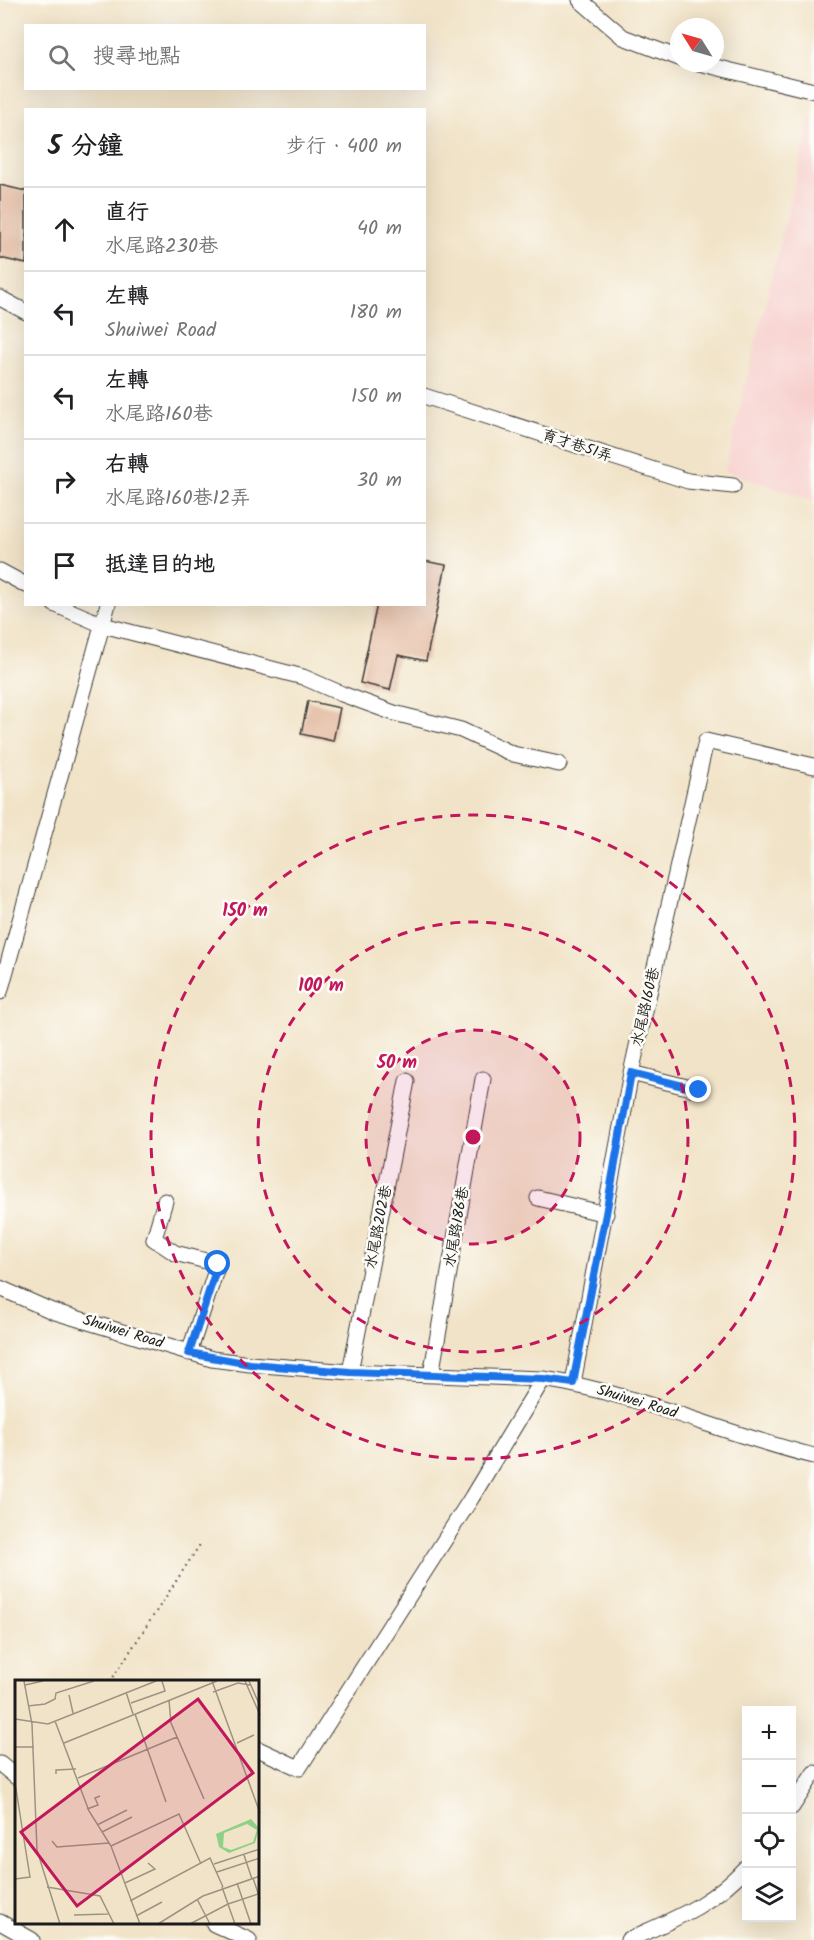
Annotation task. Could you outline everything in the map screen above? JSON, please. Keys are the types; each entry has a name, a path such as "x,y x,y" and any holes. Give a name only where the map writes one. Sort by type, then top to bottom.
{"street":[{"path":"580,0 623,37 670,55"},
{"path":"724,69 814,91"},
{"path":"0,298 24,311"},
{"name":"育才巷51弄","path":"426,397 688,481 733,486"},
{"path":"0,571 24,584"},
{"path":"59,606 104,625 303,677 394,713 461,730 513,754 559,764"},
{"path":"0,992 108,606"},
{"name":"水尾路160巷","path":"573,1383 631,1073 706,741 814,766"},
{"path":"631,1073 699,1090"},
{"name":"水尾路186巷","path":"431,1376 483,1079"},
{"name":"水尾路202巷","path":"350,1372 407,1081"},
{"path":"538,1198 606,1214"},
{"path":"165,1201 154,1239 175,1253 218,1264 189,1353"},
{"name":"Shuiwei Road","path":"0,1288 52,1311 189,1353 250,1364 350,1372 543,1379 573,1383 771,1445 814,1456"},
{"path":"260,1750 299,1768 472,1497 543,1379"},
{"path":"0,1764 15,1776"},
{"path":"796,1801 814,1773"},
{"path":"628,1940 696,1909 730,1886 746,1868"},
{"path":"0,1922 32,1940"},
{"path":"218,1925 249,1940"}],"path":[{"path":"111,1680 201,1543"}],"shaded area":[{"path":"810,119 814,120 814,501 725,471"}],"building":[{"path":"0,185 24,191 24,264 0,258"},
{"path":"426,561 446,565 426,661 398,655 390,690 360,683 377,606 426,606"},
{"path":"308,701 340,708 333,741 301,734"}],"route":[{"path":"218,1264 189,1353 212,1359 250,1364 350,1372 543,1379 573,1383 631,1073 699,1090"}]}
